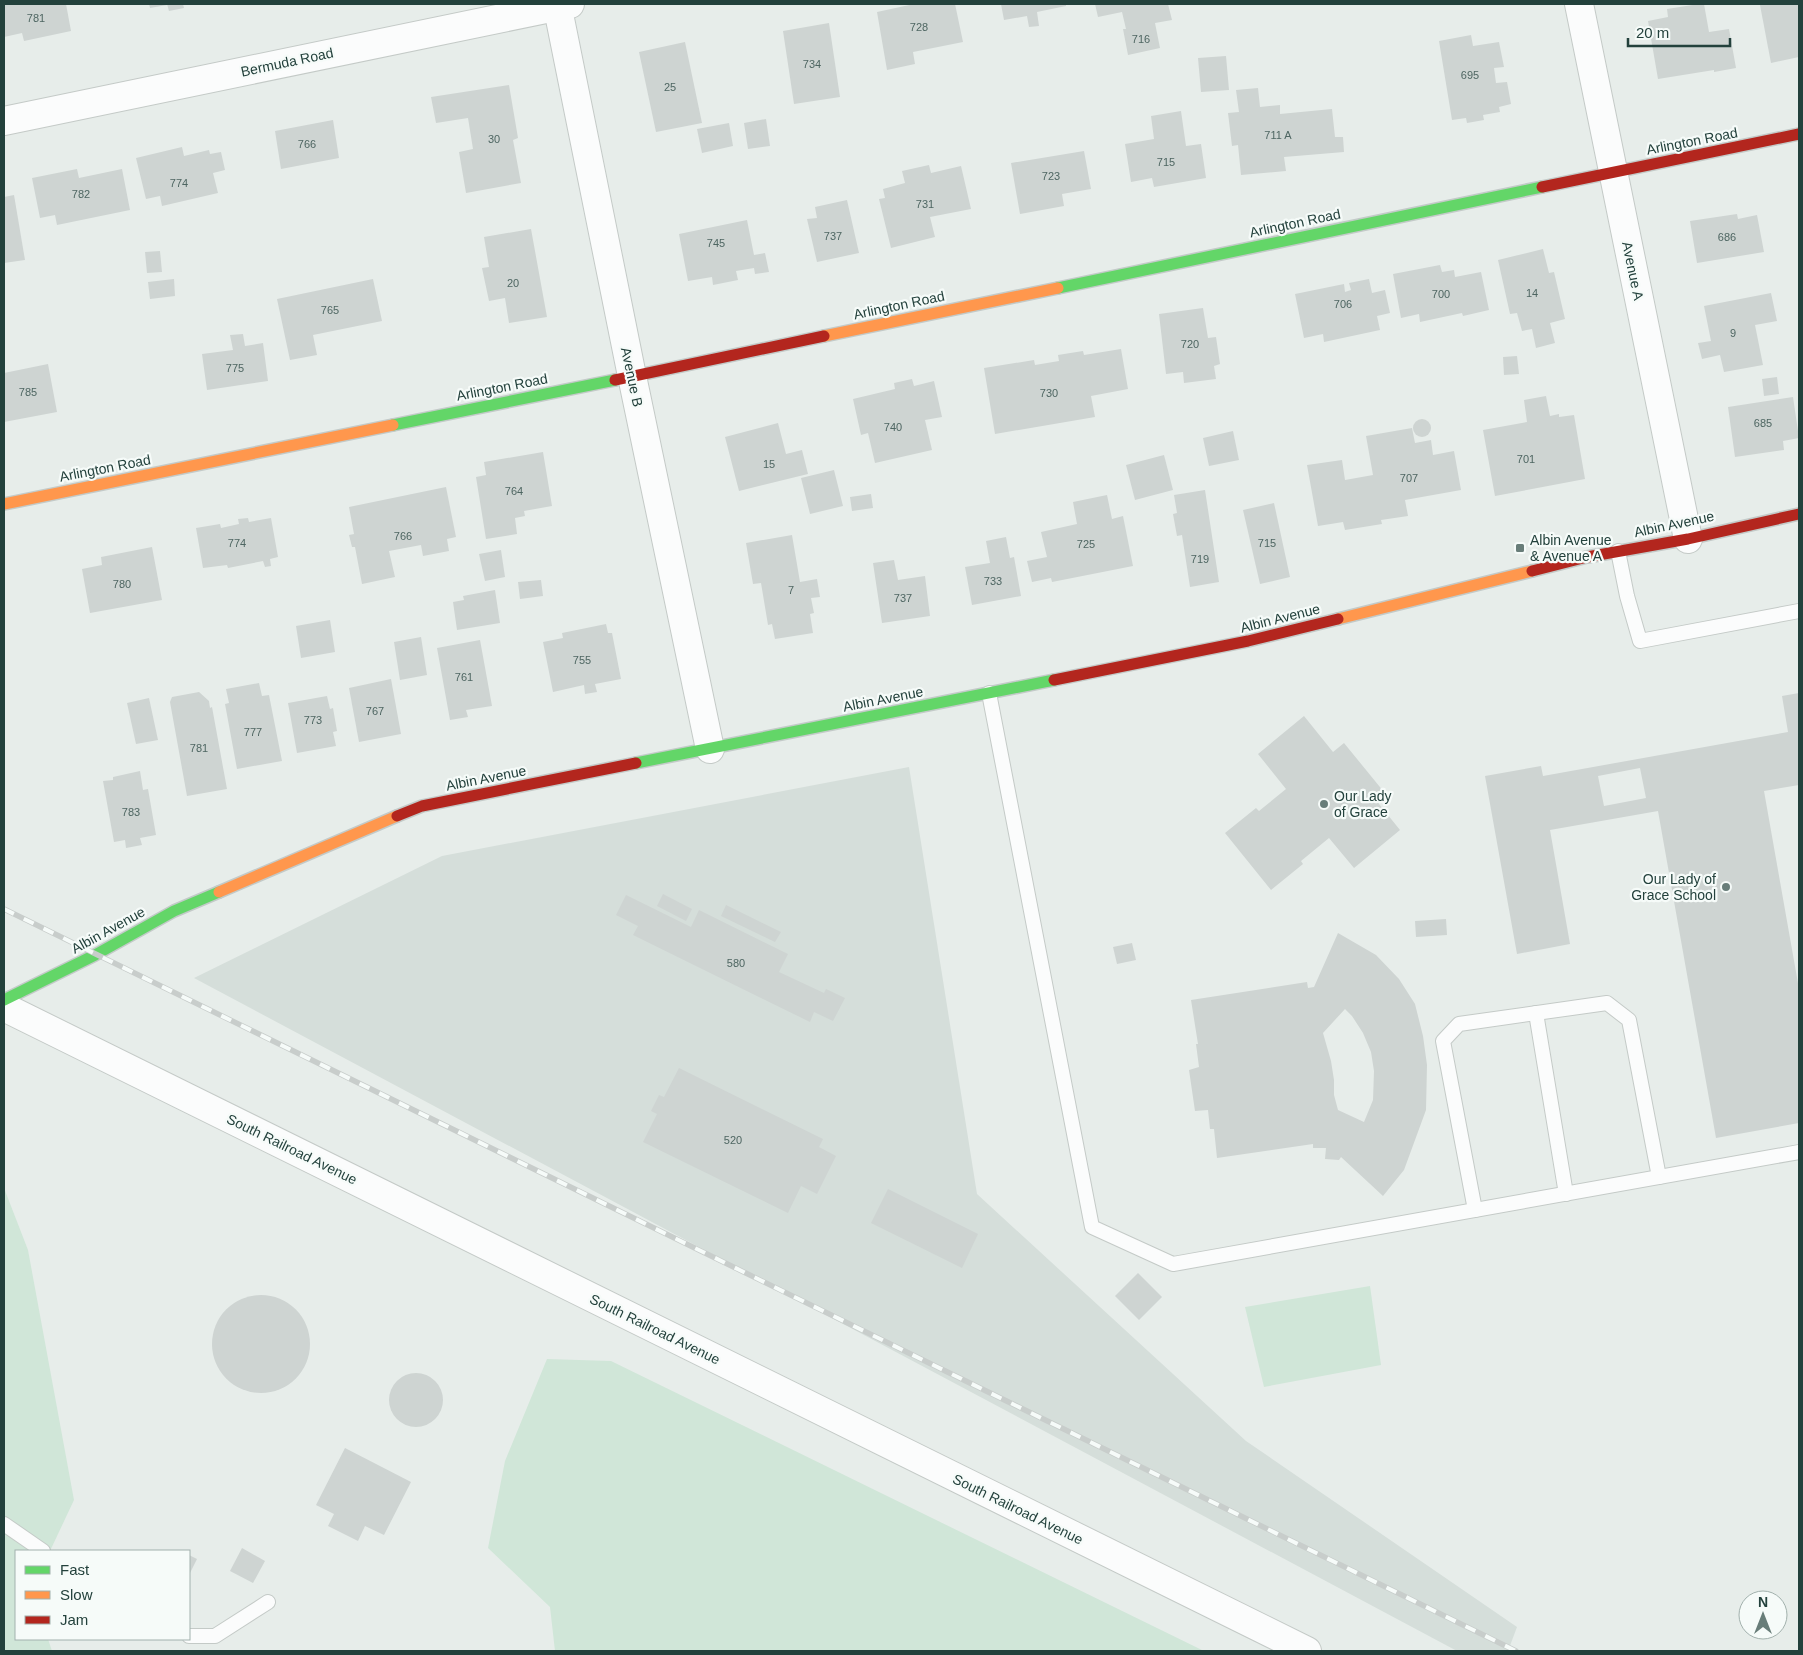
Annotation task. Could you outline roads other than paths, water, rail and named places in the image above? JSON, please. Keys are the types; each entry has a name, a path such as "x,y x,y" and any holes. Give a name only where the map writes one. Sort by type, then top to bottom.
{"street":[{"name":"Avenue A","path":"1579,4 1688,539"},
{"name":"Bermuda Road","path":"4,121 562,5"},
{"name":"Avenue B","path":"562,5 632,376 710,749"},
{"name":"Arlington Road","path":"4,504 1799,134"},
{"name":"Albin Avenue","path":"4,1000 95,955 174,911 422,806 1248,641 1587,557 1688,539 1799,514"},
{"name":"South Railroad Avenue","path":"4,1007 1307,1651"}],"lane":[{"path":"1618,551 1627,596 1640,640 1799,611"},
{"path":"989,694 1092,1227 1173,1264 1799,1152"},
{"path":"1476,1210 1442,1041 1459,1024 1607,1002 1629,1020 1659,1177"},
{"path":"1536,1013 1566,1194"},
{"path":"4,1524 42,1550"},
{"path":"190,1636 215,1636 268,1602"}],"railway":[{"path":"4,909 1516,1651"}],"place":[{"name":"Albin Avenue & Avenue A","path":"1520,548"},
{"name":"Our Lady of Grace","path":"1324,804"},
{"name":"Our Lady of Grace School","path":"1726,887"}]}
